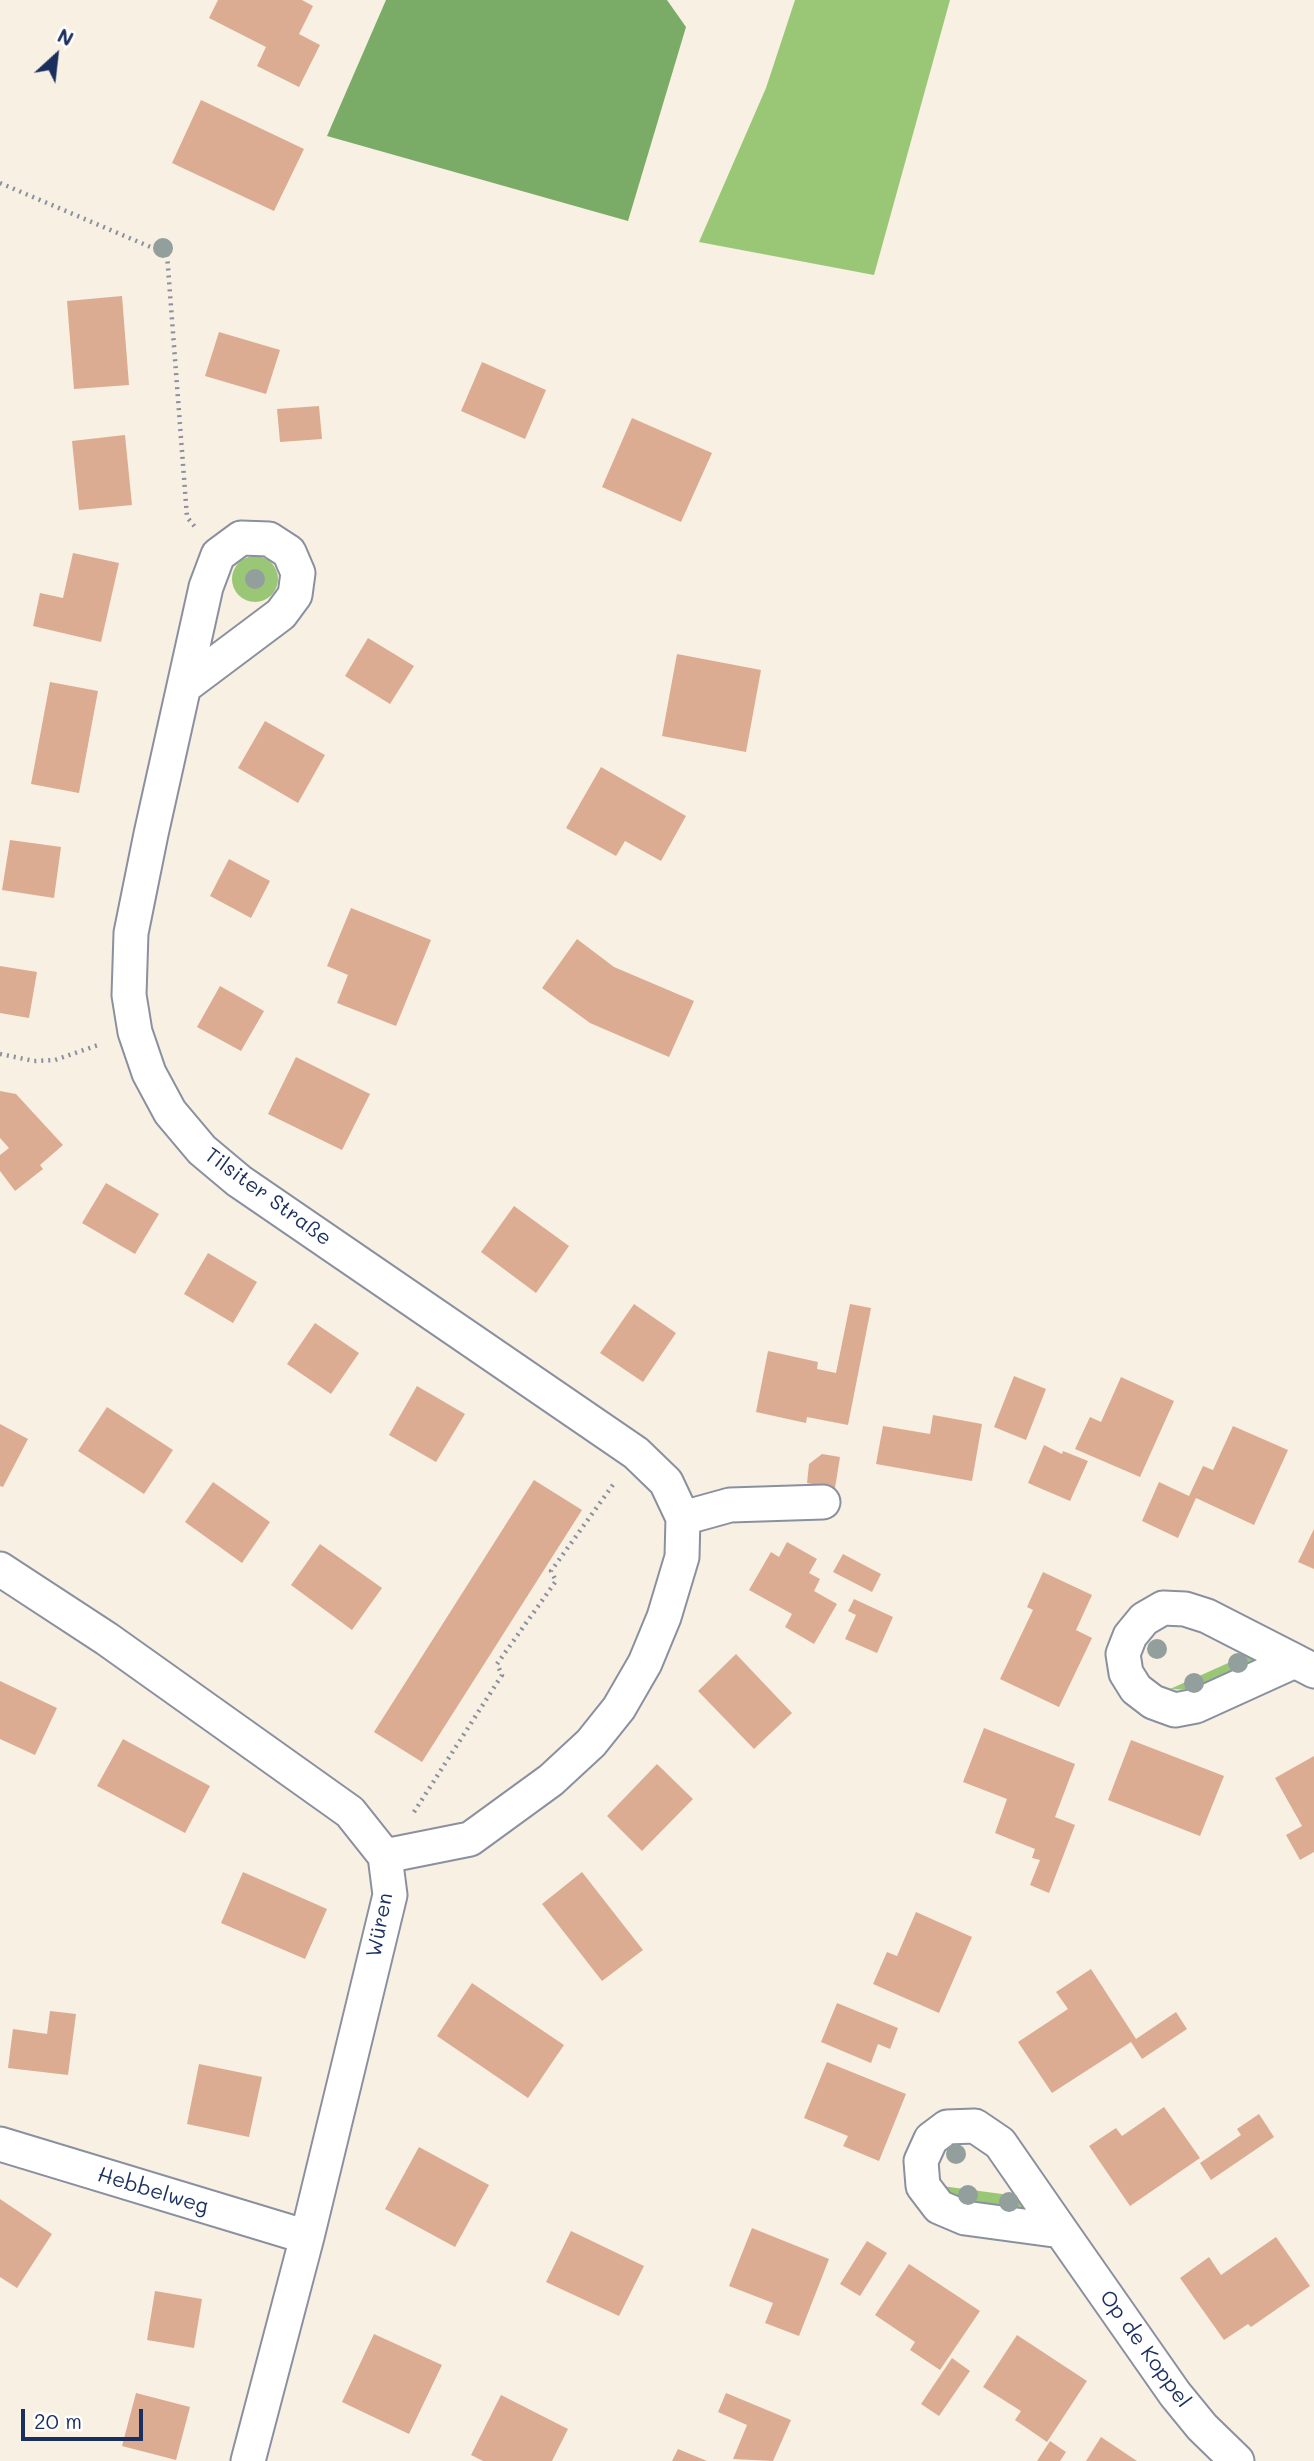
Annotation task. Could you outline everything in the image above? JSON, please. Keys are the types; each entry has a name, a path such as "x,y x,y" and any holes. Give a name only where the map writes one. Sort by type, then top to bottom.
{"street":[{"path":"185,686 281,614 295,596 298,573 289,552 269,539 241,538 218,555"},
{"name":"Tilsiter Straße","path":"218,555 206,587 131,933 129,995 135,1031 149,1073 170,1112 202,1150 239,1181 636,1453 666,1482 683,1518 682,1557 664,1617 645,1663 619,1707 591,1743 551,1780 470,1839 385,1856"},
{"path":"683,1518 730,1505 824,1502"},
{"path":"0,1569 107,1639 350,1812 385,1856"},
{"path":"1163,1608 1185,1609 1207,1616 1305,1666 1196,1706 1175,1710 1153,1702 1136,1689 1126,1673 1124,1654 1130,1636 1144,1619 1163,1608"},
{"name":"Würen","path":"248,2461 307,2237 390,1895 385,1856"},
{"name":"Hebbelweg","path":"0,2144 307,2237"},
{"name":"Op de Koppel","path":"1061,2231 1175,2394 1202,2427 1237,2461"}],"path":[{"path":"0,183 167,254 187,517 218,555"},
{"path":"0,1054 34,1061 55,1060 135,1031"},
{"path":"385,1856 502,1675 497,1664 556,1581 551,1572 636,1453"}],"green space":[{"path":"386,0 667,0 686,27 628,221 327,136"},
{"path":"795,0 950,0 874,275 699,242 766,88"},
{"path":"255,556 271,563 278,579 271,595 255,602 239,595 232,579 239,563"},
{"path":"1246,1655 1257,1660 1189,1690 1170,1689"},
{"path":"942,2186 1017,2196 1028,2212 962,2202 947,2193"}],"building":[{"path":"218,0 302,0 313,6 299,34 320,45 299,87 257,66 266,47 209,18"},
{"path":"201,100 304,149 274,211 172,163"},
{"path":"122,296 129,385 74,389 67,301"},
{"path":"219,332 280,350 266,394 205,376"},
{"path":"482,362 546,390 525,439 461,411"},
{"path":"319,406 322,439 280,442 277,409"},
{"path":"632,418 712,453 681,522 602,487"},
{"path":"125,435 132,505 79,510 72,441"},
{"path":"73,553 119,563 101,642 33,626 40,593 63,598"},
{"path":"368,638 414,666 390,704 345,676"},
{"path":"677,654 761,670 746,752 662,736"},
{"path":"50,682 98,691 79,793 31,784"},
{"path":"265,721 325,755 298,803 238,768"},
{"path":"601,767 686,816 661,861 625,841 616,856 566,828"},
{"path":"10,840 61,847 54,898 2,890"},
{"path":"229,859 270,881 251,918 210,896"},
{"path":"351,908 431,940 396,1026 337,1003 348,975 327,966"},
{"path":"577,939 614,967 694,1001 669,1057 590,1023 542,988"},
{"path":"0,966 37,972 29,1018 0,1013"},
{"path":"220,986 264,1011 241,1051 197,1027"},
{"path":"296,1057 370,1094 342,1150 268,1114"},
{"path":"0,1091 16,1094 63,1145 40,1165 43,1169 15,1191 0,1171 0,1155 9,1148 0,1138"},
{"path":"106,1183 159,1214 135,1254 82,1223"},
{"path":"514,1206 569,1246 536,1293 481,1252"},
{"path":"208,1253 257,1282 233,1323 184,1294"},
{"path":"634,1304 676,1333 643,1382 600,1353"},
{"path":"850,1304 871,1308 848,1425 807,1417 806,1423 756,1412 768,1351 818,1362 817,1369 836,1373"},
{"path":"315,1323 359,1353 331,1394 287,1364"},
{"path":"1014,1376 1046,1389 1026,1440 994,1427"},
{"path":"1121,1377 1174,1401 1140,1477 1075,1449 1090,1417 1101,1422"},
{"path":"417,1386 465,1414 436,1462 389,1435"},
{"path":"107,1407 173,1450 144,1494 78,1451"},
{"path":"933,1415 982,1424 972,1481 876,1464 883,1426 930,1434"},
{"path":"0,1424 28,1439 3,1487 0,1486"},
{"path":"1233,1426 1288,1450 1254,1525 1196,1498 1178,1538 1142,1521 1159,1482 1189,1496 1203,1466 1213,1470"},
{"path":"1044,1445 1062,1454 1063,1451 1088,1461 1070,1501 1028,1483"},
{"path":"822,1454 840,1457 835,1488 807,1483 809,1464"},
{"path":"534,1480 582,1510 422,1762 374,1732"},
{"path":"213,1482 270,1522 242,1563 185,1522"},
{"path":"1314,1529 1314,1569 1298,1562"},
{"path":"787,1542 817,1559 809,1573 820,1579 814,1591 837,1604 814,1644 785,1627 792,1614 749,1590 771,1552 779,1557"},
{"path":"320,1544 382,1588 352,1630 291,1585"},
{"path":"843,1554 881,1574 872,1592 833,1572"},
{"path":"1043,1572 1092,1595 1076,1630 1092,1638 1059,1707 1000,1679 1033,1610 1027,1607"},
{"path":"854,1599 893,1617 877,1653 845,1639 856,1615 848,1611"},
{"path":"736,1654 792,1713 754,1749 698,1691"},
{"path":"0,1681 57,1708 35,1755 0,1739"},
{"path":"984,1728 1075,1764 1055,1817 1075,1825 1049,1893 1030,1885 1040,1860 1032,1858 1035,1849 995,1833 1007,1799 963,1782"},
{"path":"123,1739 210,1786 185,1833 97,1786"},
{"path":"1131,1740 1224,1776 1200,1836 1108,1800"},
{"path":"1314,1756 1314,1852 1300,1860 1286,1835 1302,1826 1275,1778"},
{"path":"657,1764 693,1799 642,1851 607,1816"},
{"path":"243,1872 327,1909 305,1959 221,1923"},
{"path":"582,1872 643,1950 602,1981 542,1904"},
{"path":"916,1912 972,1937 939,2013 873,1984 887,1952 897,1956"},
{"path":"1091,1969 1136,2039 1176,2012 1187,2029 1142,2059 1131,2042 1052,2093 1018,2042 1068,2009 1056,1992"},
{"path":"472,1983 564,2045 528,2098 437,2036"},
{"path":"837,2003 898,2028 890,2049 878,2044 871,2063 821,2042"},
{"path":"50,2011 76,2014 68,2075 8,2068 13,2029 47,2034"},
{"path":"827,2062 906,2094 879,2161 843,2146 848,2136 804,2118"},
{"path":"199,2064 262,2077 249,2137 187,2124"},
{"path":"1164,2107 1200,2158 1130,2206 1089,2146 1116,2128 1122,2136"},
{"path":"1259,2114 1274,2137 1211,2180 1200,2163 1241,2135 1237,2129"},
{"path":"419,2147 489,2185 455,2247 385,2209"},
{"path":"0,2199 52,2234 17,2288 0,2277"},
{"path":"752,2228 829,2259 799,2336 765,2323 773,2303 729,2286"},
{"path":"571,2231 644,2266 619,2316 546,2282"},
{"path":"1276,2237 1310,2286 1251,2327 1248,2324 1224,2340 1180,2278 1209,2257 1221,2275"},
{"path":"867,2241 887,2253 860,2296 840,2284"},
{"path":"909,2264 980,2311 940,2370 910,2350 915,2342 875,2315"},
{"path":"155,2291 202,2299 194,2348 147,2340"},
{"path":"374,2334 442,2365 409,2434 342,2402"},
{"path":"1017,2335 1087,2381 1047,2442 1015,2420 1021,2411 983,2387"},
{"path":"952,2358 970,2371 939,2416 921,2404"},
{"path":"136,2393 190,2407 176,2460 122,2446"},
{"path":"726,2393 791,2420 773,2461 733,2459 747,2425 718,2412"},
{"path":"501,2395 568,2429 552,2461 483,2461 471,2455"},
{"path":"1101,2437 1137,2461 1086,2461"},
{"path":"1050,2441 1066,2452 1060,2461 1037,2461"},
{"path":"678,2449 707,2461 672,2461"}]}
